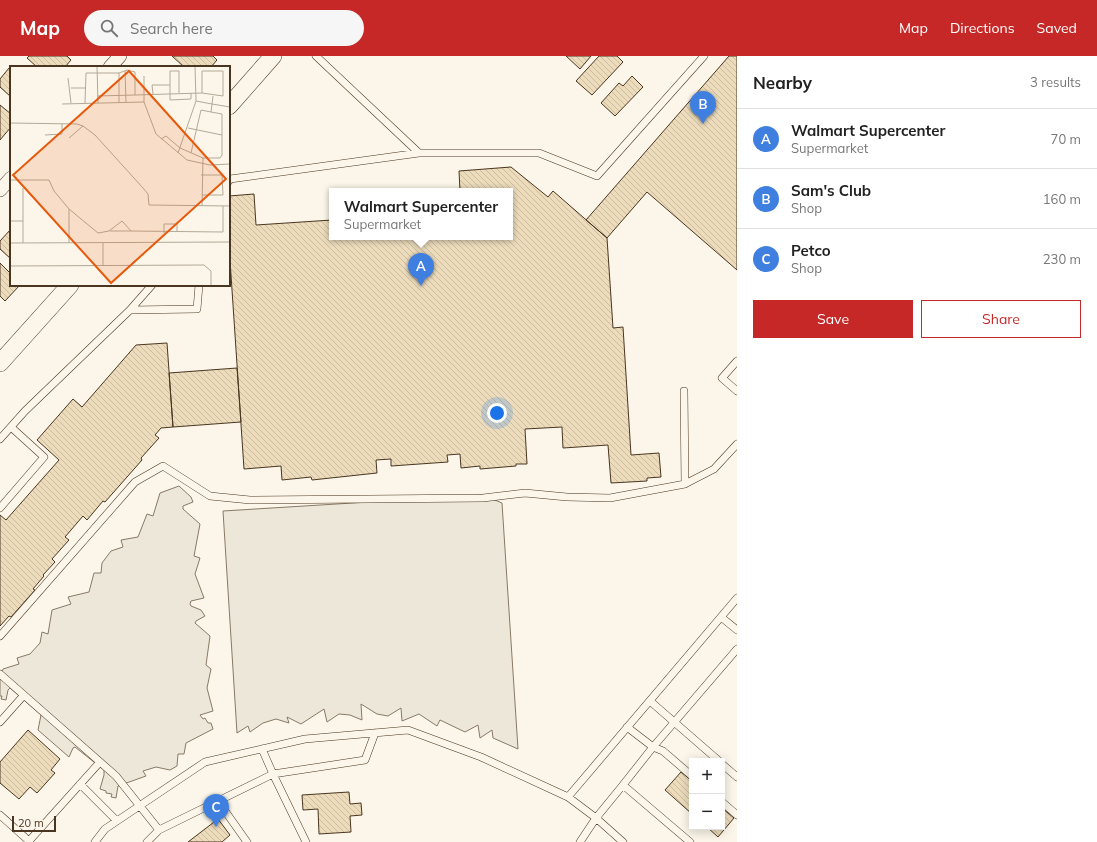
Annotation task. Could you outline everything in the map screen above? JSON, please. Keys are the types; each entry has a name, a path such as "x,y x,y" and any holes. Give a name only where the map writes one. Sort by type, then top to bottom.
{"street":[{"path":"111,66 120,56"},
{"path":"230,105 274,56"},
{"path":"0,190 10,179"},
{"path":"0,363 69,286"}],"lane":[{"path":"316,56 419,153"},
{"path":"230,179 419,153 539,153 597,176 704,56"},
{"path":"0,439 25,411 130,310 151,286"},
{"path":"130,310 197,309 199,286"},
{"path":"737,361 722,378 737,391"},
{"path":"684,391 685,484"},
{"path":"0,508 44,457 11,427"},
{"path":"0,636 135,482 164,466 210,496 250,500 483,498 525,493 567,497 610,498 685,484 714,469 737,444"},
{"path":"568,797 737,598"},
{"path":"721,616 737,630"},
{"path":"580,842 596,818 653,747 737,649"},
{"path":"0,674 116,776 139,807 159,830"},
{"path":"0,722 24,695"},
{"path":"650,701 716,758"},
{"path":"627,727 653,747 663,751 689,773"},
{"path":"95,842 105,829 205,762 305,739 408,730 481,756 568,797 596,818 623,842"},
{"path":"147,842 159,830 273,774 365,760 375,733"},
{"path":"262,749 306,842"},
{"path":"0,815 29,841 100,762"},
{"path":"725,767 737,777"},
{"path":"80,784 117,821"},
{"path":"623,785 690,842"},
{"path":"218,801 247,842"},
{"path":"725,805 737,815"}],"shaded area":[{"path":"179,486 191,497 193,502 183,506 183,509 200,524 194,556 200,558 195,574 204,598 191,601 190,604 191,606 201,610 205,616 195,623 210,636 206,665 211,669 207,688 213,711 200,715 203,719 205,718 208,723 211,723 213,729 186,743 184,754 178,754 177,766 170,770 156,767 143,771 146,776 118,786 116,798 111,797 112,794 106,793 106,791 100,789 104,770 75,747 73,748 69,757 38,730 41,715 10,688 8,690 6,700 1,699 0,676 3,669 19,664 17,658 30,654 40,643 42,632 48,634 52,610 71,604 68,597 89,592 94,573 101,573 102,563 111,551 123,547 121,540 138,537 147,514 153,516 160,493"},
{"path":"483,495 502,503 518,749 493,738 492,730 480,738 478,725 465,732 440,720 437,726 419,714 402,721 401,708 388,716 377,714 361,704 362,720 350,715 339,714 327,722 324,709 301,724 287,717 289,723 276,719 263,723 250,732 248,726 237,733 223,511"}],"building":[{"path":"29,56 67,56 71,60 66,66 36,66 27,58"},
{"path":"172,56 213,56 217,60 212,66 183,66"},
{"path":"566,56 591,56 580,69"},
{"path":"599,56 617,56 623,62 592,95 576,81"},
{"path":"729,56 737,56 737,270 647,192 607,238 586,220"},
{"path":"10,68 10,96 0,87 0,79"},
{"path":"632,76 643,87 615,116 601,103 619,83 623,86"},
{"path":"0,105 10,113 10,128 0,140"},
{"path":"511,167 548,197 553,191 607,238 613,328 623,327 631,455 659,453 661,477 647,478 647,481 611,483 608,445 563,448 562,427 525,429 527,464 516,464 516,466 480,469 480,466 461,468 460,454 447,455 448,462 391,466 391,459 376,460 377,473 312,480 311,477 282,480 281,466 244,469 230,260 230,196 254,194 256,225 329,220 329,240 513,240 513,188 460,188 459,171"},
{"path":"10,230 10,258 0,249 0,241"},
{"path":"0,263 10,273 10,286 19,286 5,301 0,296"},
{"path":"167,343 173,427 161,428 155,435 159,438 105,502 103,501 87,520 83,516 65,537 69,540 52,559 55,562 33,589 35,590 11,617 9,616 0,626 0,515 6,520 59,460 37,440 73,399 82,407 136,345"},
{"path":"237,368 241,422 173,427 169,373"},
{"path":"28,730 60,759 51,770 55,773 37,793 30,787 19,799 0,783 0,762"},
{"path":"681,772 689,779 689,811 665,790"},
{"path":"349,792 350,804 361,803 362,815 350,816 351,832 319,834 318,809 303,810 302,795"},
{"path":"725,810 734,818 725,829"},
{"path":"218,819 230,835 222,842 188,842"},
{"path":"710,830 724,830 718,837"}],"place":[{"name":"Sam's Club","path":"703,124"},
{"name":"Walmart Supercenter","path":"421,286"},
{"name":"Petco","path":"216,827"}]}
